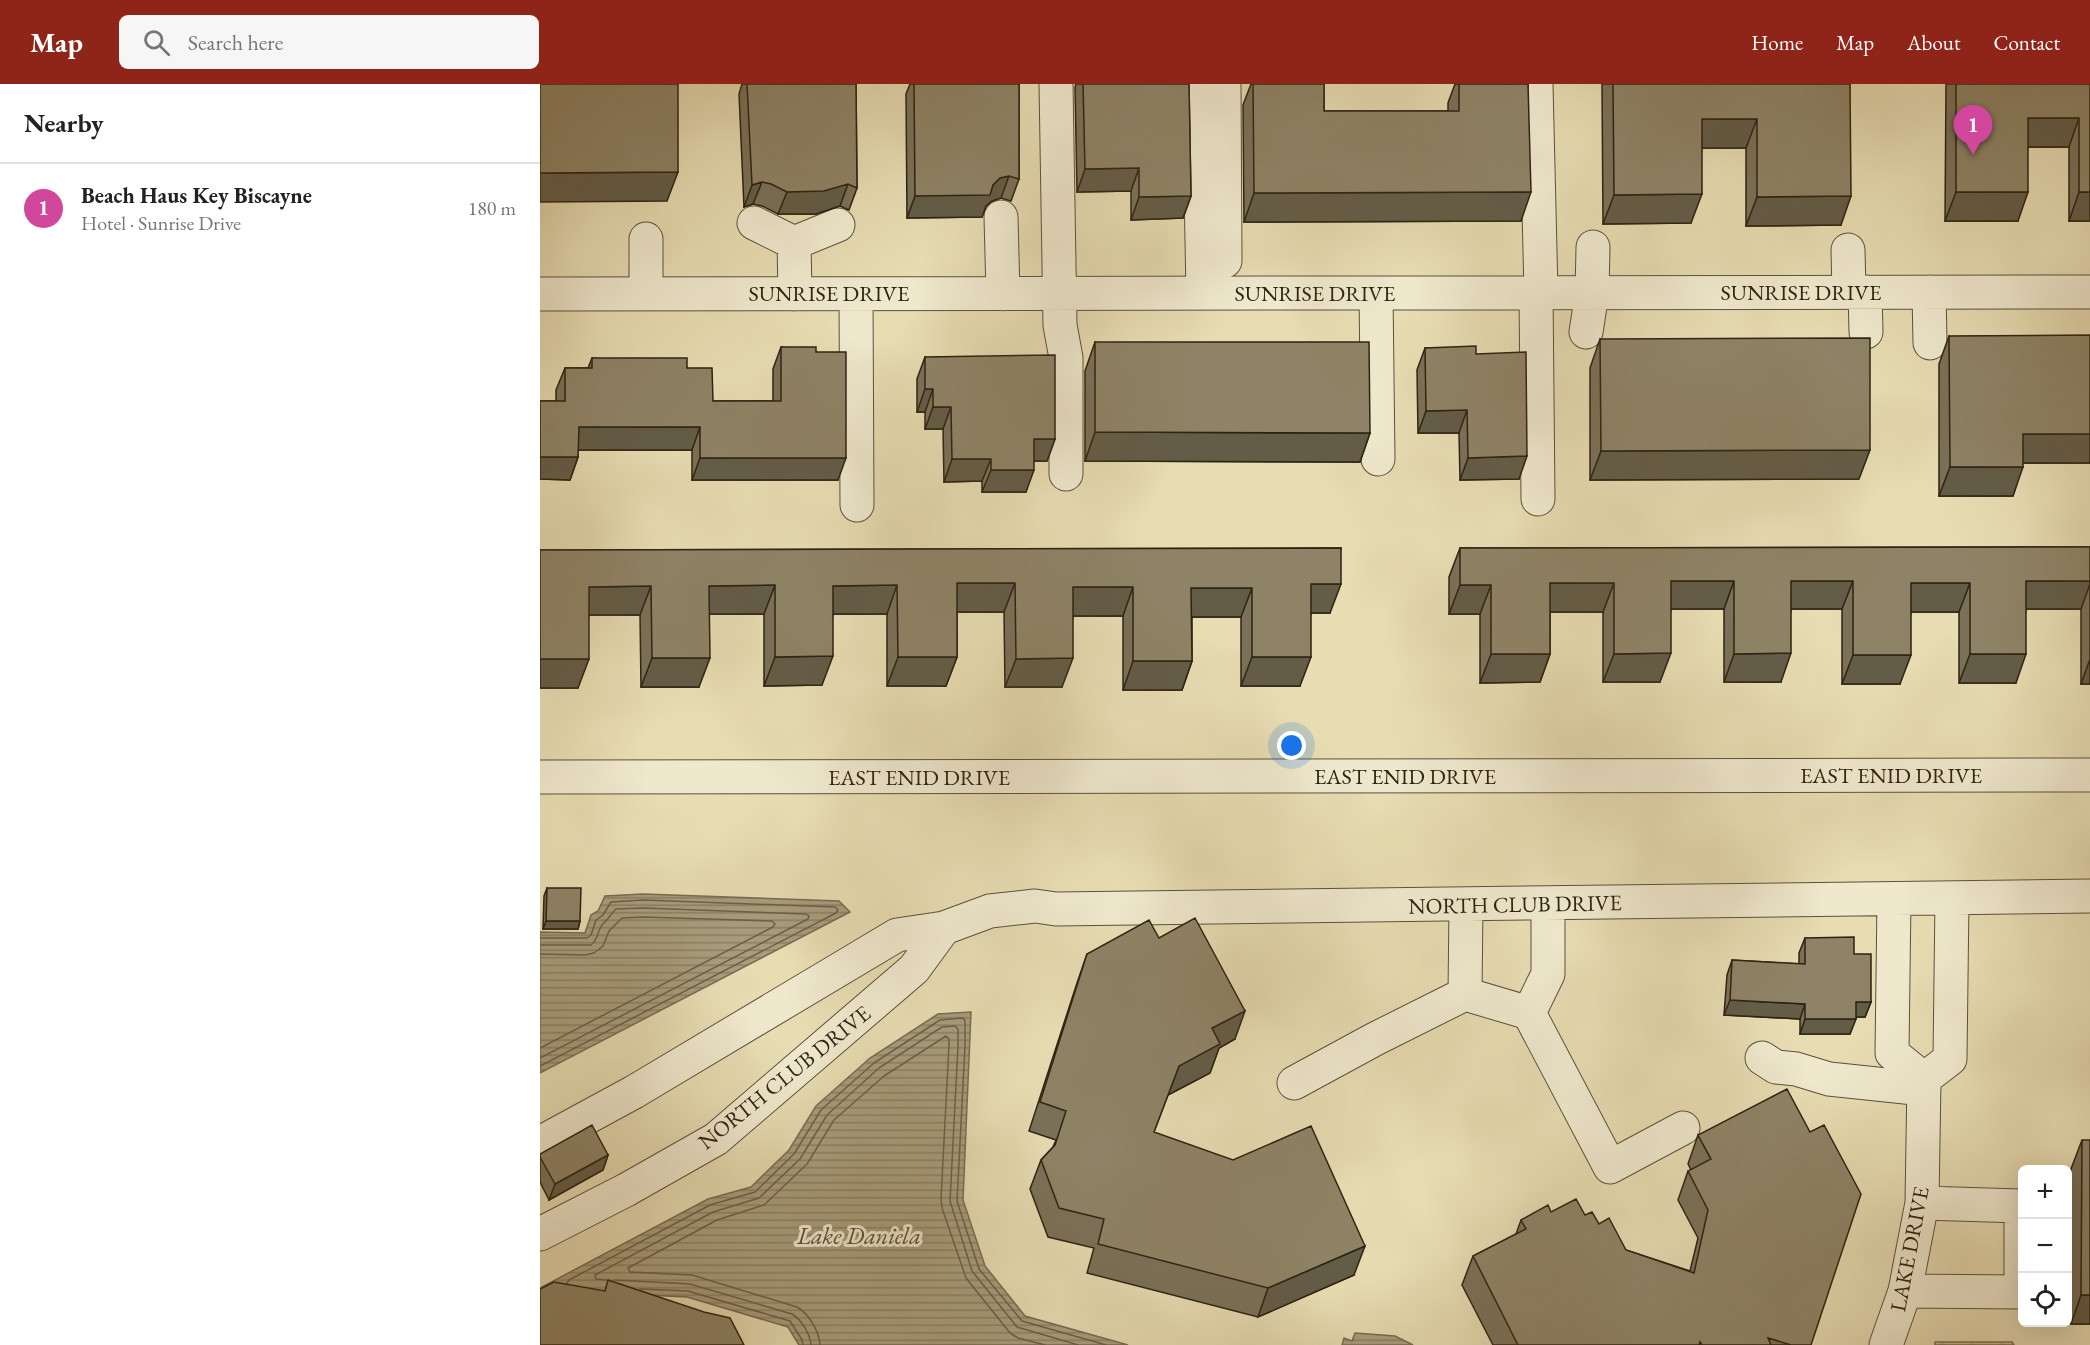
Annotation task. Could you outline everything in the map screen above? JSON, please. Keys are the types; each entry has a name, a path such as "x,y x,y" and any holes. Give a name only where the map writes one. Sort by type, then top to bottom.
{"street":[{"path":"1056,84 1060,325 1066,358 1066,474"},
{"path":"1199,84 1214,293"},
{"path":"1214,293 1224,84"},
{"path":"1536,84 1538,499"},
{"path":"1000,217 1003,294"},
{"path":"754,224 794,243 838,225"},
{"path":"646,238 646,294"},
{"path":"794,243 795,294"},
{"path":"1586,332 1592,292 1593,248"},
{"path":"1848,250 1866,332"},
{"path":"1929,292 1930,343"},
{"name":"SUNRISE DRIVE","path":"540,294 2090,292"},
{"path":"1376,293 1378,459"},
{"path":"856,294 857,505"},
{"name":"EAST ENID DRIVE","path":"540,777 2090,775"},
{"name":"NORTH CLUB DRIVE","path":"540,1143 644,1086 897,935 944,928 990,911 1035,906 1067,909 2090,896"},
{"path":"1762,1058 1776,1067 1829,1079 1924,1084 1950,1059 1952,899"},
{"path":"1894,900 1892,1053 1924,1084"},
{"path":"1529,1013 1548,974 1548,904"},
{"path":"1465,994 1466,905"},
{"name":"NORTH CLUB DRIVE","path":"540,1234 626,1190 716,1139 914,969 944,928"},
{"path":"1294,1083 1465,994 1529,1013 1610,1167 1683,1128"},
{"name":"LAKE DRIVE","path":"1886,1345 1905,1291 1922,1203 1924,1084"},
{"path":"1905,1291 2021,1292 2021,1206 1922,1203"}],"green space":[{"path":"1935,1342 2012,1342 2014,1345 1935,1345"}],"water":[{"path":"643,894 839,901 850,912 540,1073 540,932 585,933 591,915 598,911 605,896"},
{"name":"Lake Daniela","path":"971,1012 963,1200 985,1266 1025,1316 1128,1345 799,1345 788,1327 687,1297 557,1291 540,1295 540,1288 708,1199 751,1187 789,1150 816,1106 870,1058 938,1014"},
{"path":"1355,1333 1395,1336 1413,1345 1342,1345 1344,1338 1352,1341"}],"building":[{"path":"540,84 678,84 678,172 540,173"},
{"path":"747,84 856,84 857,188 848,184 824,191 787,192 762,182 752,185"},
{"path":"914,84 1019,84 1019,179 1009,176 1000,178 993,185 990,195 915,196"},
{"path":"1083,84 1189,84 1191,196 1139,197 1139,168 1085,169"},
{"path":"1253,84 1324,84 1324,111 1459,111 1459,84 1528,84 1531,192 1254,193"},
{"path":"1613,84 1850,84 1851,196 1757,197 1757,119 1702,119 1702,194 1614,195"},
{"path":"1956,84 2090,84 2090,192 2079,192 2079,118 2028,118 2028,192 1956,192"},
{"path":"2090,335 2090,434 2023,434 2023,467 1950,467 1949,336"},
{"path":"1870,338 1870,450 1601,451 1600,339"},
{"path":"1095,342 1369,342 1370,433 1095,432"},
{"path":"1476,346 1476,354 1526,352 1527,456 1468,458 1467,410 1426,411 1425,348"},
{"path":"781,347 816,347 816,352 846,352 846,458 700,458 700,427 579,427 578,457 540,457 540,401 565,401 565,368 592,368 592,358 687,358 687,368 712,368 713,401 781,401"},
{"path":"1055,355 1055,439 1034,439 1034,470 991,470 991,459 952,459 951,407 933,407 933,389 925,389 925,357"},
{"path":"2090,547 2090,581 2026,581 2026,654 1970,654 1970,583 1911,583 1911,655 1853,655 1853,581 1791,581 1791,653 1734,654 1734,581 1671,581 1671,653 1614,654 1614,583 1550,583 1550,654 1491,654 1491,585 1460,585 1460,548"},
{"path":"1341,548 1341,584 1311,584 1311,657 1252,657 1252,588 1191,588 1192,661 1133,661 1133,587 1073,587 1073,658 1016,659 1015,583 957,583 957,657 898,657 897,585 833,586 833,656 775,657 775,585 709,586 710,658 652,658 651,586 589,587 589,659 540,659 540,550"},
{"path":"547,888 581,888 580,921 546,921"},
{"path":"1195,918 1245,1011 1212,1028 1220,1044 1179,1066 1154,1132 1233,1160 1311,1126 1365,1246 1268,1288 1098,1244 1104,1219 1059,1208 1041,1160 1055,1145 1066,1111 1040,1102 1087,954 1149,920 1159,938"},
{"path":"1854,937 1854,954 1871,954 1871,1002 1856,1002 1856,1019 1805,1019 1805,1004 1730,1000 1732,960 1805,964 1805,938"},
{"path":"1787,1089 1810,1132 1824,1125 1861,1194 1811,1345 1791,1345 1768,1338 1771,1345 1702,1345 1700,1342 1699,1345 1518,1345 1473,1256 1526,1229 1521,1220 1548,1205 1551,1212 1576,1199 1585,1215 1592,1212 1599,1224 1609,1218 1626,1250 1694,1273 1708,1210 1688,1171 1711,1159 1698,1135"},
{"path":"592,1125 608,1155 555,1184 540,1154"},
{"path":"2082,1140 2090,1140 2090,1295 2081,1295"},
{"path":"608,1280 704,1312 730,1318 744,1345 540,1345 540,1289 554,1282 605,1291"}],"place":[{"name":"Beach Haus Key Biscayne","path":"1973,155"}]}
